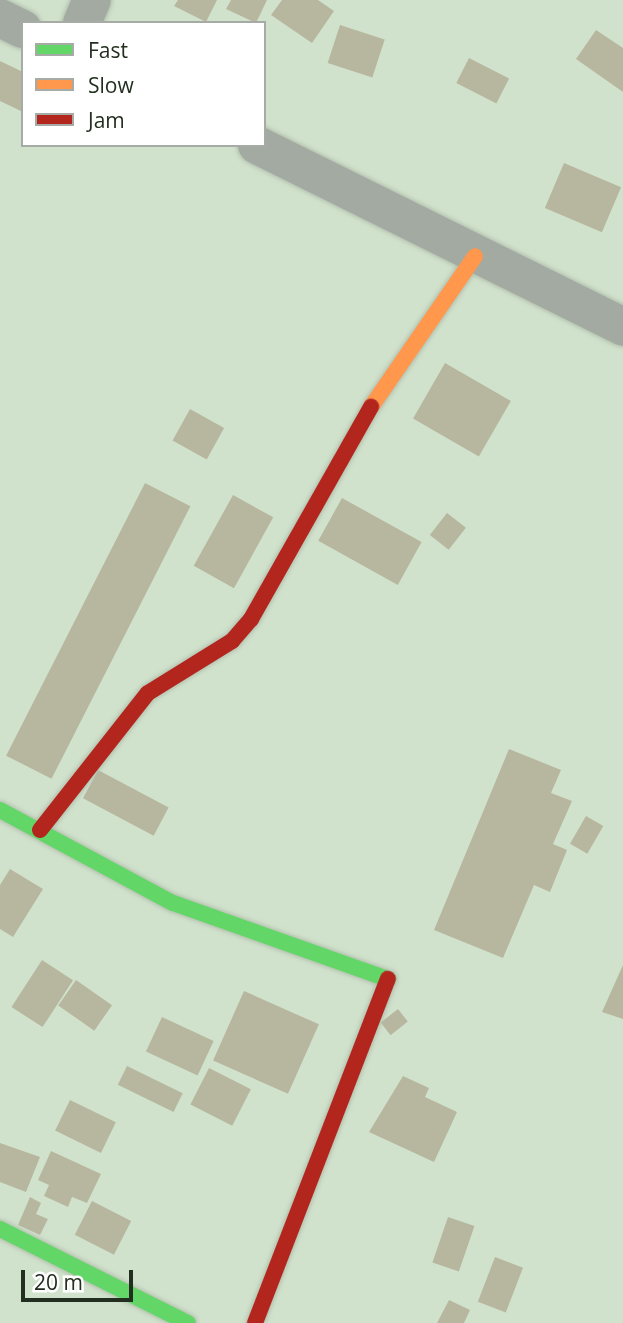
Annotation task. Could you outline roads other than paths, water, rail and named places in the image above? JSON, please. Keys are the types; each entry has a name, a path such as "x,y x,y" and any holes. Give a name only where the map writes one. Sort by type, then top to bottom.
{"street":[{"path":"83,21 92,0"},
{"path":"0,18 21,28"},
{"path":"261,147 475,256 623,327"},
{"path":"40,830 148,693 232,640 251,619 355,430 475,256"},
{"path":"0,810 173,904 389,976 255,1323"},
{"path":"0,1229 188,1323"}]}
